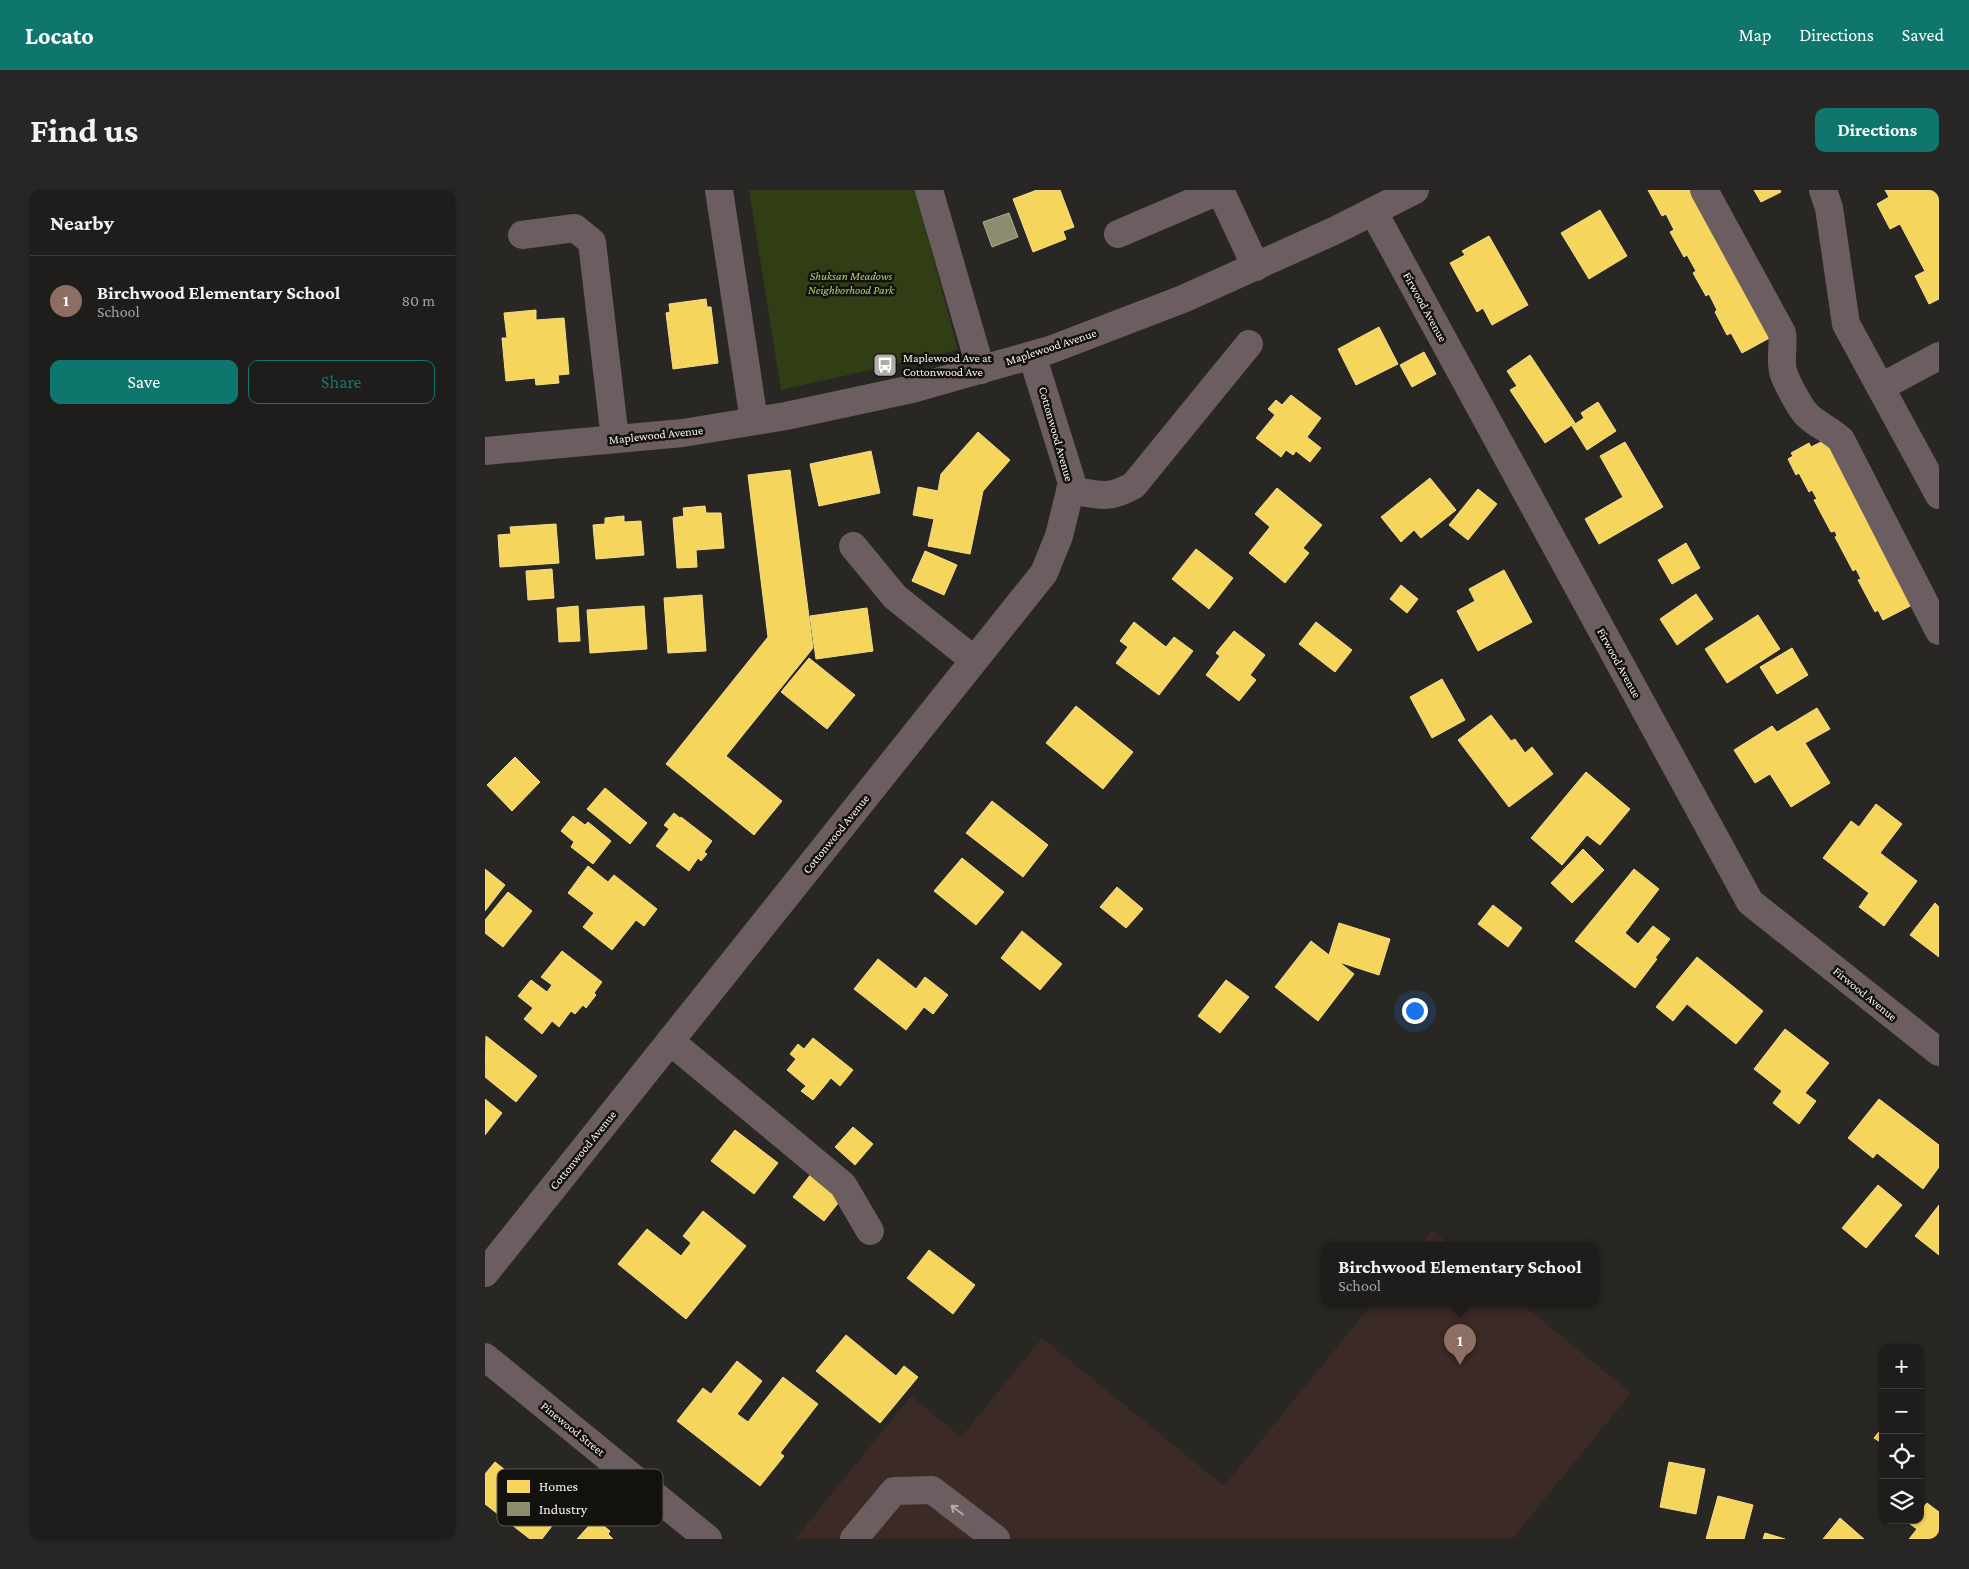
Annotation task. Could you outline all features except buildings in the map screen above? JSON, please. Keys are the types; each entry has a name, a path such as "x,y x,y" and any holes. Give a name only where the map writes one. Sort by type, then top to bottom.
{"street":[{"path":"719,190 754,421"},
{"path":"929,190 981,370"},
{"path":"1118,234 1220,190 1256,267"},
{"name":"Maplewood Avenue","path":"485,451 683,433 754,421 912,389 981,370 1050,350 1183,299 1256,267 1415,190"},
{"path":"1703,190 1782,332 1784,345 1781,358 1783,372 1806,414 1841,440 1939,631"},
{"path":"1823,190 1829,208 1846,324 1939,495"},
{"name":"Firwood Avenue","path":"1373,211 1750,902 1939,1052"},
{"path":"522,235 575,228 592,242 615,439"},
{"path":"1070,490 1104,496 1120,493 1134,485 1249,344"},
{"name":"Cottonwood Avenue","path":"485,1273 1044,573 1059,536 1072,483 1032,355"},
{"path":"1881,387 1939,356"},
{"path":"853,546 895,597 974,660"},
{"path":"670,1041 843,1185 871,1232"},
{"name":"Pinewood Street","path":"485,1357 622,1469"},
{"path":"854,1539 894,1491 932,1490 996,1539"},
{"name":"Pinewood Street","path":"663,1502 708,1539"}],"shaded area":[{"path":"1432,1230 1446,1242 1422,1242"},
{"path":"1370,1307 1526,1307 1631,1393 1512,1539 795,1539 911,1396 961,1437 1042,1338 1224,1486"}],"green space":[{"name":"Shuksan Meadows Neighborhood Park","path":"749,190 915,190 958,350 781,390"}],"place":[{"name":"Maplewood Ave at Cottonwood Ave","path":"885,365"},
{"name":"Birchwood Elementary School","path":"1460,1365"}]}
